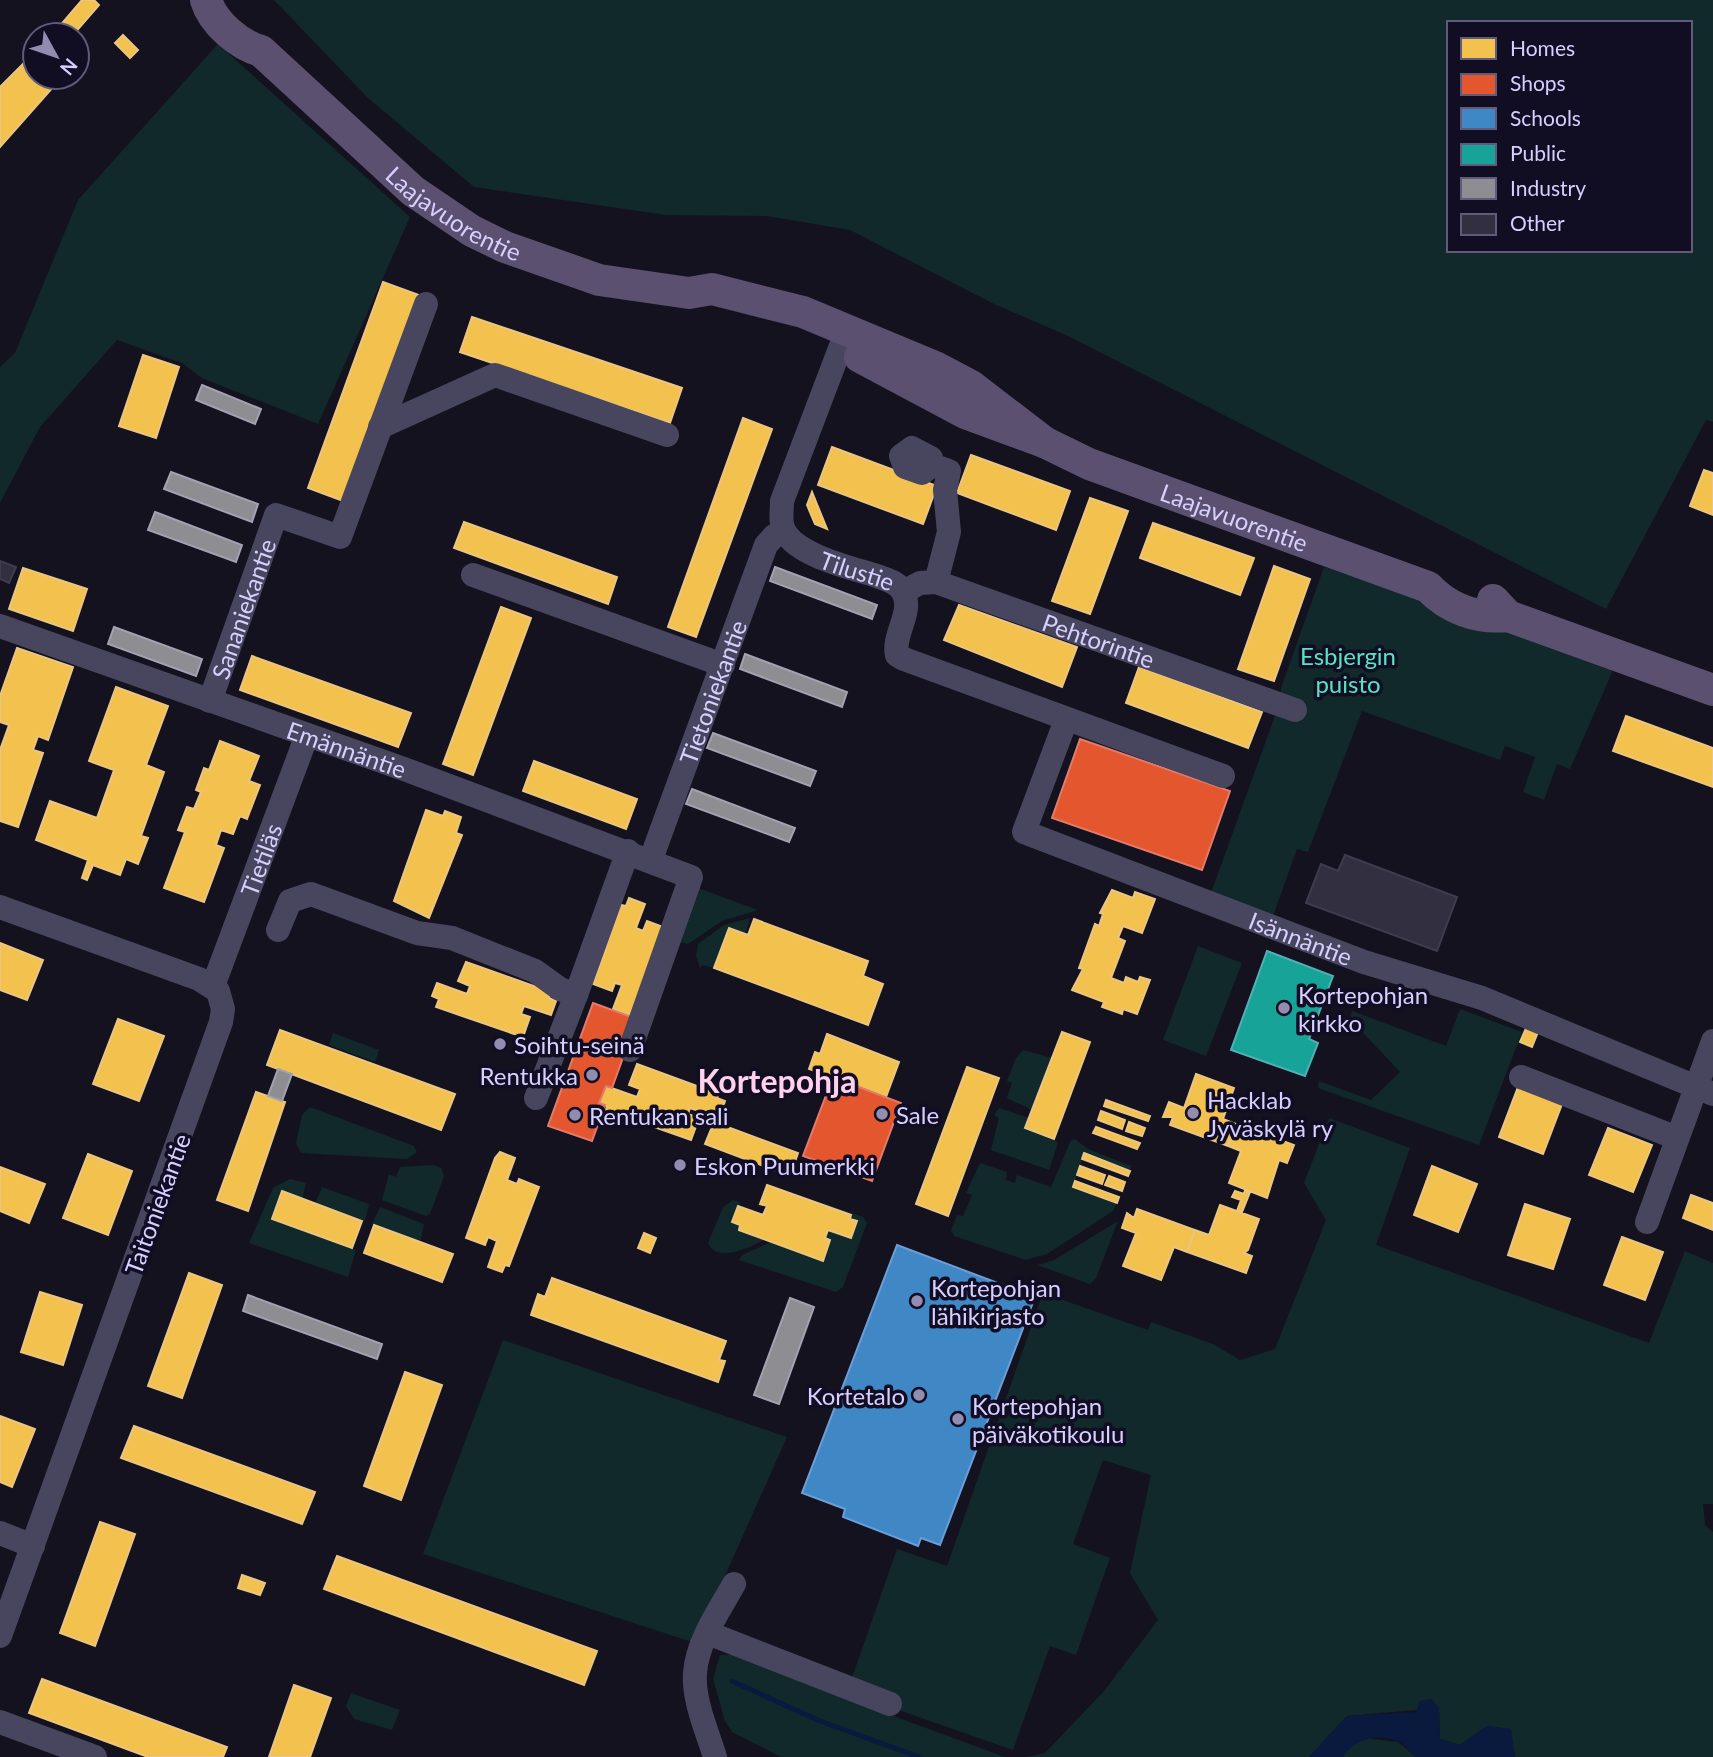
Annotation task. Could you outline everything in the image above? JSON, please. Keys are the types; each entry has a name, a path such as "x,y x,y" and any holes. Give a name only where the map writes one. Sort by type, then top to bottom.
{"main road":[{"name":"Laajavuorentie","path":"206,0 210,13 246,47 261,51 413,191 472,231 505,247 599,281 689,293 712,289 773,302 844,339 935,367 971,386 1044,442 1089,464 1428,587 1442,602 1487,618 1508,616 1713,690"},
{"name":"Laajavuorentie","path":"211,0 220,3 256,36 261,51"}],"street":[{"path":"380,427 426,304"},
{"path":"784,531 782,502 844,339"},
{"path":"380,427 495,375 667,435"},
{"name":"Sananiekantie","path":"210,701 275,515 340,537 380,427"},
{"path":"903,592 920,583 936,582 949,532 945,490 949,471 932,465"},
{"name":"Tilustie","path":"784,531 795,544 811,553 895,583 903,592 903,620 895,645 897,655 1066,720"},
{"name":"Tietoniekantie","path":"536,1098 576,995 723,665 766,545 774,536 784,531"},
{"path":"473,575 723,665"},
{"name":"Pehtorintie","path":"936,582 1295,710"},
{"name":"Emännäntie","path":"0,626 640,855 691,877 630,1050"},
{"path":"1066,720 1223,776"},
{"name":"Isännäntie","path":"1066,720 1024,832 1364,962 1482,998 1704,1091"},
{"name":"Tietiläs","path":"213,986 307,735"},
{"path":"278,930 290,901 311,894 417,933 452,938 535,971 560,989 576,995"},
{"path":"0,907 213,986"},
{"name":"Taitoniekantie","path":"0,1636 221,1023 222,998 213,986"},
{"path":"1647,1222 1678,1138 1704,1091 1713,1041"},
{"path":"1521,1077 1678,1138"},
{"path":"0,1533 33,1546"},
{"path":"715,1757 696,1695 695,1672 708,1633 734,1584"},
{"path":"708,1633 890,1704"},
{"path":"0,1722 95,1757"}],"green space":[{"path":"274,0 1713,0 1713,422 1706,420 1606,609 1066,335 994,304 850,230 767,216 666,215 474,187 368,98"},
{"path":"218,44 410,217 318,424 202,378 182,363 117,340 40,427 0,503 0,367 15,353 78,200"},
{"name":"Esbjergin puisto","path":"1324,567 1616,663 1570,769 1557,764 1544,800 1523,792 1535,757 1505,746 1500,760 1362,711 1308,852 1297,849 1273,916 1211,893 1281,699 1281,688"},
{"path":"698,888 758,910 722,921 688,944 679,942"},
{"path":"750,918 745,934 729,928 714,968 703,965 700,968 696,956 698,944 724,925"},
{"path":"1198,946 1242,963 1206,1056 1163,1040"},
{"path":"1460,1009 1522,1032 1479,1145 1318,1088 1319,1081 1371,1100 1400,1072 1350,1019 1352,1011 1446,1046"},
{"path":"333,1033 379,1050 375,1062 329,1045"},
{"path":"1023,1050 1052,1058 1032,1110 1007,1098 1012,1083 1007,1081 1016,1058"},
{"path":"310,1107 414,1146 417,1152 407,1159 301,1153 296,1143 302,1115"},
{"path":"999,1108 1029,1118 1058,1143 1049,1170 991,1150 999,1118 994,1115"},
{"path":"1329,1118 1410,1148 1376,1245 1649,1343 1685,1251 1713,1263 1713,1504 1703,1504 1705,1525 1713,1532 1713,1757 1515,1757 1510,1729 1487,1726 1460,1745 1440,1739 1439,1708 1347,1716 1309,1757 1026,1757 1045,1753 1104,1691 1158,1620 1130,1573 1151,1475 1103,1460 1073,1544 1110,1558 1076,1655 1050,1646 1013,1750 847,1692 897,1549 947,1566 1043,1293 1148,1330 1151,1322 1213,1344 1240,1360 1275,1349 1326,1220 1304,1183"},
{"path":"1075,1139 1088,1149 1131,1166 1130,1171 1084,1154 1073,1187 1117,1203 1113,1211 1047,1254 1026,1260 954,1236 951,1230 957,1215 963,1216 972,1195 966,1193 980,1163 1007,1172 1006,1180 1015,1183 1017,1175 1051,1187 1071,1140"},
{"path":"434,1165 441,1168 444,1176 430,1214 426,1216 382,1200 389,1174 396,1177 400,1167"},
{"path":"290,1179 306,1183 302,1199 282,1192 272,1219 356,1250 348,1277 249,1243 273,1188"},
{"path":"322,1187 369,1204 365,1221 315,1204"},
{"path":"733,1200 740,1202 733,1222 740,1225 739,1231 764,1240 734,1252 719,1252 712,1249 708,1243 723,1207"},
{"path":"816,1201 863,1217 867,1223 843,1287 836,1292 739,1260 742,1255 771,1242 823,1261 830,1241 825,1238 828,1230 851,1238 857,1221 850,1219 851,1215"},
{"path":"380,1207 424,1224 420,1242 372,1224"},
{"path":"1118,1221 1096,1278 1090,1284 1037,1265 1054,1260"},
{"path":"503,1340 787,1437 695,1643 423,1554"},
{"path":"739,1654 839,1696 1005,1757 781,1757 732,1732 725,1721 713,1679 720,1655"},
{"path":"351,1693 400,1710 392,1730 354,1719 346,1706"},
{"path":"1365,1738 1398,1742 1416,1757 1343,1757 1350,1746"}],"water":[{"path":"1432,1699 1439,1708 1440,1739 1460,1745 1487,1726 1511,1729 1515,1757 1416,1757 1401,1743 1375,1738 1353,1746 1343,1757 1309,1757 1347,1716 1416,1712 1420,1701"}],"building: Homes":[{"path":"82,0 94,0 99,5 85,21 64,21"},
{"path":"123,35 138,50 130,58 115,43"},
{"path":"21,66 21,91 50,91 0,147 0,87"},
{"path":"383,282 419,295 343,501 308,488"},
{"path":"472,317 682,388 670,423 460,352"},
{"path":"143,355 179,367 156,438 119,426"},
{"path":"743,418 772,429 696,637 668,627"},
{"path":"832,447 937,486 923,524 818,485"},
{"path":"971,455 1070,491 1056,530 957,493"},
{"path":"1704,470 1713,473 1713,515 1690,506"},
{"path":"812,492 827,529 815,524 807,505"},
{"path":"1090,498 1128,511 1090,614 1052,601"},
{"path":"464,522 617,577 608,604 454,548"},
{"path":"1153,523 1254,558 1240,595 1140,558"},
{"path":"1274,566 1310,579 1274,681 1238,669"},
{"path":"23,568 87,589 73,631 9,609"},
{"path":"959,605 1077,647 1062,687 944,640"},
{"path":"501,607 531,618 473,775 443,764"},
{"path":"17,648 73,667 48,740 38,736 33,750 43,753 18,827 0,821 0,750 9,725 0,722 0,696"},
{"path":"252,656 411,713 398,747 240,690"},
{"path":"1139,667 1262,712 1248,748 1126,703"},
{"path":"116,687 168,706 146,765 164,772 141,836 148,838 138,864 126,859 120,875 93,865 87,880 82,878 88,860 36,840 50,801 97,818 114,770 89,761"},
{"path":"1626,716 1713,748 1713,787 1613,751"},
{"path":"220,741 259,756 249,781 260,785 247,819 240,816 233,834 221,830 216,845 224,848 204,902 164,888 185,832 178,830 187,807 194,809 201,792 196,790 204,768 209,770"},
{"path":"534,761 637,799 626,829 523,791"},
{"path":"426,810 443,816 445,811 461,817 456,833 462,835 429,918 394,901"},
{"path":"1112,890 1133,898 1135,892 1155,899 1142,933 1123,926 1118,938 1125,941 1111,978 1124,983 1126,977 1138,982 1140,977 1150,980 1137,1014 1123,1009 1122,1014 1102,1007 1104,1002 1072,990 1083,969 1079,968 1095,924 1099,926 1103,914 1100,913"},
{"path":"629,898 645,904 636,928 643,931 647,921 666,928 630,1016 613,1009 622,985 615,983 612,991 593,984 621,905 626,906"},
{"path":"754,919 868,961 863,976 883,984 868,1025 714,968 729,928 748,935"},
{"path":"0,943 43,960 27,1000 0,990"},
{"path":"466,962 551,992 549,998 556,1001 551,1015 524,1006 521,1014 530,1017 523,1037 436,1007 439,999 432,996 437,983 467,994 470,986 458,981"},
{"path":"118,1019 164,1036 139,1101 93,1084"},
{"path":"1527,1026 1538,1032 1532,1047 1520,1042"},
{"path":"280,1030 455,1094 441,1130 267,1065"},
{"path":"1062,1032 1090,1042 1054,1139 1025,1128"},
{"path":"827,1034 899,1062 886,1097 809,1069 815,1052 820,1054"},
{"path":"637,1064 719,1094 717,1098 725,1101 719,1118 690,1108 688,1114 699,1118 691,1140 606,1110 607,1106 599,1103 606,1086 637,1097 640,1089 629,1085"},
{"path":"967,1067 999,1078 948,1216 916,1204"},
{"path":"1196,1074 1234,1088 1223,1119 1236,1124 1228,1146 1170,1125 1173,1117 1163,1117 1169,1102 1184,1108"},
{"path":"1518,1087 1562,1104 1543,1154 1499,1137"},
{"path":"256,1092 285,1102 248,1211 217,1200"},
{"path":"1106,1100 1150,1116 1148,1121 1104,1106"},
{"path":"1101,1111 1125,1120 1122,1129 1098,1120"},
{"path":"714,1122 798,1153 790,1176 705,1144"},
{"path":"1129,1122 1145,1128 1142,1136 1126,1131"},
{"path":"1236,1124 1294,1145 1287,1163 1279,1160 1267,1198 1229,1183 1241,1151 1228,1146"},
{"path":"1096,1127 1140,1143 1137,1149 1093,1133"},
{"path":"1608,1128 1652,1145 1633,1192 1589,1175"},
{"path":"500,1152 515,1158 507,1180 517,1184 519,1179 539,1187 509,1266 505,1265 502,1272 488,1267 497,1241 488,1237 485,1245 466,1238 495,1158"},
{"path":"1084,1153 1130,1171 1128,1176 1082,1159"},
{"path":"88,1154 132,1171 108,1235 63,1218"},
{"path":"1080,1166 1105,1175 1102,1184 1077,1175"},
{"path":"1432,1166 1477,1184 1458,1232 1414,1215"},
{"path":"0,1167 45,1184 29,1223 0,1211"},
{"path":"1109,1176 1125,1182 1122,1191 1105,1185"},
{"path":"1075,1181 1119,1197 1117,1203 1073,1187"},
{"path":"767,1185 851,1215 850,1219 857,1221 851,1238 828,1230 825,1238 830,1240 823,1261 739,1230 740,1225 732,1222 738,1206 763,1215 767,1206 760,1204"},
{"path":"1245,1190 1250,1192 1242,1212 1237,1211 1241,1200 1232,1197 1235,1191 1244,1194"},
{"path":"282,1191 362,1221 352,1248 272,1219"},
{"path":"1691,1195 1713,1203 1713,1230 1683,1218"},
{"path":"1525,1204 1570,1219 1553,1269 1508,1255"},
{"path":"1220,1205 1259,1219 1248,1250 1244,1253 1252,1256 1246,1273 1187,1252 1195,1230 1209,1235"},
{"path":"1137,1209 1195,1230 1187,1252 1174,1247 1161,1280 1123,1266 1136,1233 1122,1228 1127,1213 1134,1218"},
{"path":"374,1225 453,1254 442,1282 364,1253"},
{"path":"644,1233 656,1238 650,1253 638,1248"},
{"path":"1622,1237 1663,1252 1645,1300 1604,1285"},
{"path":"189,1273 222,1285 182,1398 148,1386"},
{"path":"552,1278 726,1341 719,1360 725,1361 718,1382 531,1315 538,1294 545,1297"},
{"path":"40,1292 82,1305 63,1365 21,1352"},
{"path":"405,1372 442,1385 401,1500 364,1486"},
{"path":"0,1416 35,1429 12,1487 0,1482"},
{"path":"134,1426 315,1492 302,1524 121,1458"},
{"path":"100,1522 135,1534 95,1646 60,1633"},
{"path":"337,1556 597,1651 584,1685 324,1589"},
{"path":"242,1575 265,1583 260,1595 238,1588"},
{"path":"42,1679 227,1747 223,1757 148,1757 29,1713"},
{"path":"294,1685 331,1698 310,1757 269,1757"}],"building: Shops":[{"path":"1080,739 1230,791 1202,870 1052,818"},
{"name":"Rentukka","path":"593,1003 637,1019 612,1088 606,1086 599,1103 605,1105 592,1141 548,1126"},
{"path":"833,1077 901,1103 872,1181 803,1156"}],"building: Schools":[{"name":"Kortetalo","path":"897,1245 1035,1297 940,1545 921,1538 918,1546 843,1517 845,1509 802,1493"}],"building: Public":[{"name":"Kortepohjan kirkko","path":"1267,951 1333,976 1309,1039 1318,1043 1305,1076 1231,1050"}],"building: Industry":[{"path":"202,385 261,409 255,424 196,400"},
{"path":"171,472 258,504 252,522 164,489"},
{"path":"155,512 242,545 236,562 148,530"},
{"path":"775,567 877,605 872,619 770,581"},
{"path":"114,627 202,659 196,676 108,644"},
{"path":"745,654 847,692 842,707 740,669"},
{"path":"713,733 816,771 810,786 707,748"},
{"path":"692,789 795,828 789,842 686,804"},
{"path":"278,1069 292,1074 282,1101 268,1096"},
{"path":"248,1295 382,1344 377,1359 243,1311"},
{"path":"790,1298 814,1307 779,1404 754,1395"}],"building: Other":[{"path":"0,561 16,567 9,583 0,579"},
{"path":"1345,855 1457,897 1437,951 1306,903 1321,864 1338,871"}],"waterway":[{"path":"732,1681 820,1721 919,1757"}],"place":[{"name":"Kortepohjan kirkko","path":"1284,1008"},
{"name":"Soihtu-seinä","path":"500,1044"},
{"name":"Rentukka","path":"592,1075"},
{"name":"Hacklab Jyväskylä ry","path":"1193,1113"},
{"name":"Sale","path":"882,1114"},
{"name":"Rentukan sali","path":"575,1115"},
{"name":"Eskon Puumerkki","path":"680,1165"},
{"name":"Kortepohjan lähikirjasto","path":"917,1301"},
{"name":"Kortetalo","path":"919,1395"},
{"name":"Kortepohjan päiväkotikoulu","path":"958,1419"}],"district":[{"name":"Kortepohja","path":"777,1080"}]}
